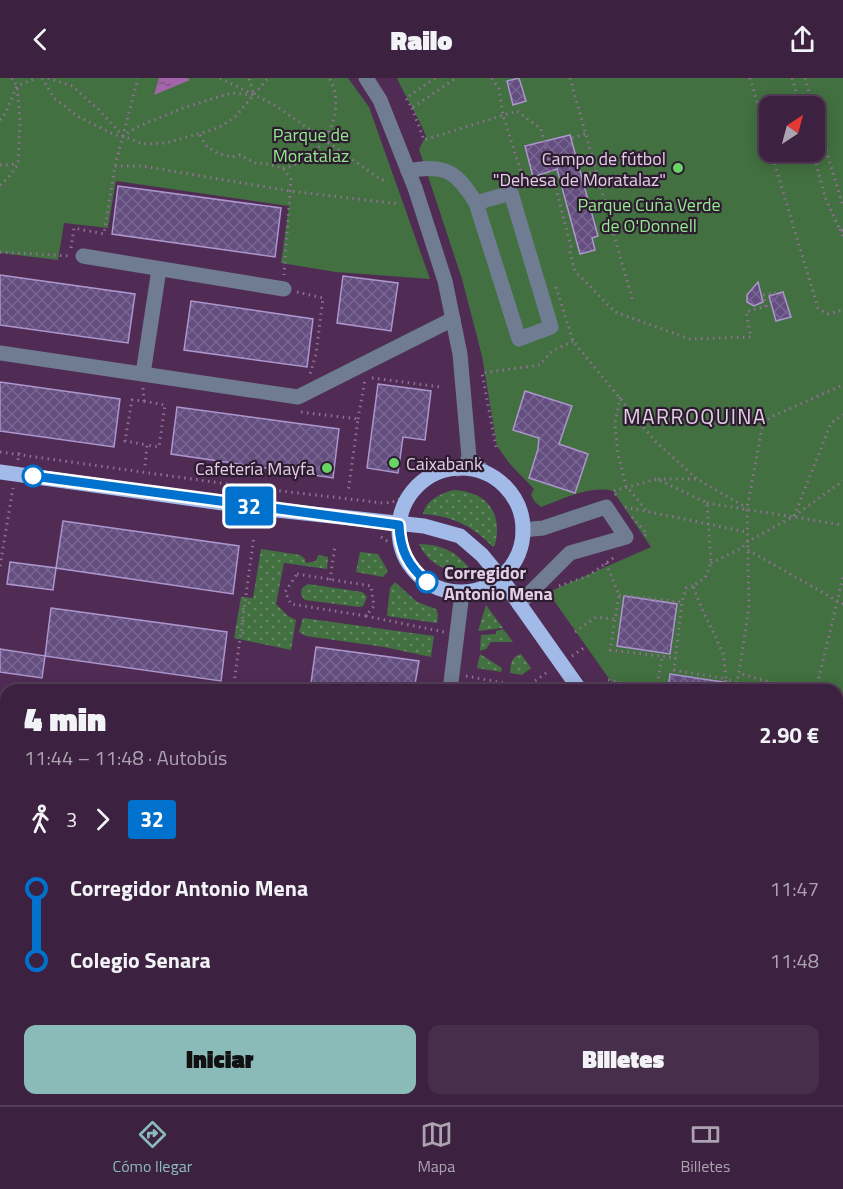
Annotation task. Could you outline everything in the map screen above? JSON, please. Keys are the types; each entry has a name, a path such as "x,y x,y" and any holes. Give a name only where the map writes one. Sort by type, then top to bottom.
{"main road":[{"path":"453,466 485,473 503,485 513,496 520,512 523,530 518,555 501,578 483,588 462,592 447,591 427,582 407,562 400,542 399,525 402,510 417,487 439,472 453,466"},
{"path":"0,472 399,525 424,526 460,536 482,555 501,578 576,684"}],"street":[{"path":"366,78 380,100 408,171 445,281 460,354 469,457 466,464 453,466"},
{"path":"408,171 441,168 456,175 476,203 519,339 551,327 511,193 476,203"},
{"path":"76,256 284,289"},
{"path":"142,374 159,269"},
{"path":"0,353 298,397 453,319"},
{"path":"469,457 485,473"},
{"path":"519,604 570,553 626,537 606,507 543,528 523,530"},
{"path":"451,684 462,592"}],"path":[{"path":"0,185 18,164 20,122 17,86 12,78"},
{"path":"0,120 17,86 36,78"},
{"path":"42,78 54,98 71,111 115,135 143,144 166,144 218,128 235,117 268,78"},
{"path":"48,78 72,87 98,109 123,136"},
{"path":"0,252 76,256 74,228 104,234 115,166 138,78"},
{"path":"220,78 273,104 382,180 388,178"},
{"path":"249,78 254,95"},
{"path":"200,135 207,147 217,153 231,157 240,155 257,164 263,163 283,168 295,166 310,156 324,140 337,112 336,95 329,78"},
{"path":"412,108 456,78"},
{"path":"492,78 499,90 503,115 527,193"},
{"path":"570,78 633,302"},
{"path":"750,78 759,108"},
{"path":"792,78 797,96"},
{"path":"805,78 810,96"},
{"path":"431,79 406,98 424,140 517,111 541,129 572,248 570,253 575,271 615,312 690,339 751,338 746,312 766,306 764,295 776,293"},
{"path":"123,136 137,127 183,108 231,93 254,95"},
{"path":"572,138 585,134"},
{"path":"825,145 843,206"},
{"path":"774,162 818,308 827,314 843,310"},
{"path":"816,162 825,197 843,237"},
{"path":"0,165 18,164"},
{"path":"115,166 142,166 290,191 399,204"},
{"path":"283,168 291,179 284,289"},
{"path":"555,184 596,171"},
{"path":"839,228 843,231"},
{"path":"555,282 573,341 655,441 697,479 747,508"},
{"path":"496,447 482,373 540,365 552,351 573,341"},
{"path":"142,374 144,401"},
{"path":"358,419 366,376 441,387"},
{"path":"736,683 749,607 747,508 763,423 771,417 843,385"},
{"path":"620,397 615,425 618,454 626,486 648,512"},
{"path":"132,400 144,401 165,405 159,447 125,441 132,400"},
{"path":"794,516 831,423 843,415"},
{"path":"145,466 147,445"},
{"path":"18,460 20,448"},
{"path":"0,452 256,488 382,503 396,502 424,474 453,466"},
{"path":"618,499 613,491 626,486 657,479 697,479"},
{"path":"657,479 707,503 843,525"},
{"path":"711,563 742,548 747,542 794,516 843,481"},
{"path":"0,566 13,487"},
{"path":"707,503 711,563 705,578 686,588 682,602 674,670 726,678 739,684"},
{"path":"639,540 647,534 624,507 747,532"},
{"path":"234,684 254,536"},
{"path":"377,536 390,543"},
{"path":"330,580 335,546"},
{"path":"747,549 843,604"},
{"path":"550,590 588,576 622,552"},
{"path":"606,563 619,594 610,651 675,658"},
{"path":"366,616 374,606 371,586 297,574 285,592 291,604 446,632"},
{"path":"817,684 843,577"},
{"path":"693,586 723,653 725,684"},
{"path":"619,594 682,602"},
{"path":"575,632 596,616 614,619"},
{"path":"655,684 662,657"},
{"path":"530,684 561,663"},
{"path":"738,673 776,684"},
{"path":"452,674 509,684"},
{"path":"608,680 626,684"}],"green space":[{"name":"Parque de Moratalaz","path":"0,78 348,78 369,107 430,279 336,272 281,263 289,206 116,181 108,228 64,223 58,260 0,253"},
{"name":"Parque Cuña Verde de O'Donnell","path":"397,78 843,78 843,684 613,684 550,595 551,591 651,547 613,491 586,491 541,507 531,495 534,489 510,464 497,446 482,356 462,279 419,149 426,136"},
{"path":"453,490 475,495 490,506 497,523 493,547 478,533 461,523 423,514 430,501"},
{"path":"419,544 448,550 470,569 454,570 440,566 428,557"},
{"path":"261,549 300,555 306,563 316,561 318,555 328,557 327,569 284,563 276,604 288,616 296,620 291,650 234,638 241,597 253,598"},
{"path":"360,552 378,554 388,571 383,577 356,572"},
{"path":"395,582 417,602 436,609 437,623 387,616 390,588"},
{"path":"308,584 362,592 367,597 363,606 359,607 305,600 301,595 302,588"},
{"path":"486,605 503,628 478,631"},
{"path":"303,618 434,636 431,657 384,647 306,636 299,632"},
{"path":"503,629 513,642 491,642 486,649 480,651 481,635 496,634 496,631"},
{"path":"480,654 502,668 501,672 477,668"},
{"path":"521,654 531,668 522,675 510,673 512,661"}],"water":[{"path":"159,78 187,78 190,80 154,95"}],"building":[{"path":"519,78 526,101 513,105 507,81"},
{"path":"570,135 598,236 592,238 595,250 580,254 557,169 533,177 525,146"},
{"path":"118,186 281,208 275,257 112,234"},
{"path":"0,275 135,294 128,343 0,325"},
{"path":"343,276 398,283 391,331 337,323"},
{"path":"758,282 763,302 754,306 747,302 747,295"},
{"path":"783,292 791,317 776,321 769,296"},
{"path":"191,301 313,319 307,367 184,350"},
{"path":"0,382 120,399 114,447 0,431"},
{"path":"378,384 431,391 425,440 403,437 398,473 367,468"},
{"path":"525,391 572,406 559,444 588,454 575,493 529,478 539,438 513,430"},
{"path":"177,407 339,429 333,478 171,454"},
{"path":"63,521 239,546 233,594 56,568"},
{"path":"10,562 56,568 53,590 7,584"},
{"path":"624,596 677,604 670,654 617,646"},
{"path":"51,608 227,632 221,681 45,656"},
{"path":"316,647 419,661 415,684 311,684"},
{"path":"0,649 45,656 42,678 0,672"},
{"path":"670,674 729,683 729,684 669,684"}],"bus line":[{"name":"32","path":"33,476 399,525 400,542 407,562 427,582"}],"place":[{"name":"Campo de fútbol \"Dehesa de Moratalaz\"","path":"678,168"},
{"name":"Caixabank","path":"394,463"},
{"name":"Cafetería Mayfa","path":"327,468"},
{"name":"Corregidor Antonio Mena","path":"427,582"}],"district":[{"name":"MARROQUINA","path":"695,416"}]}
